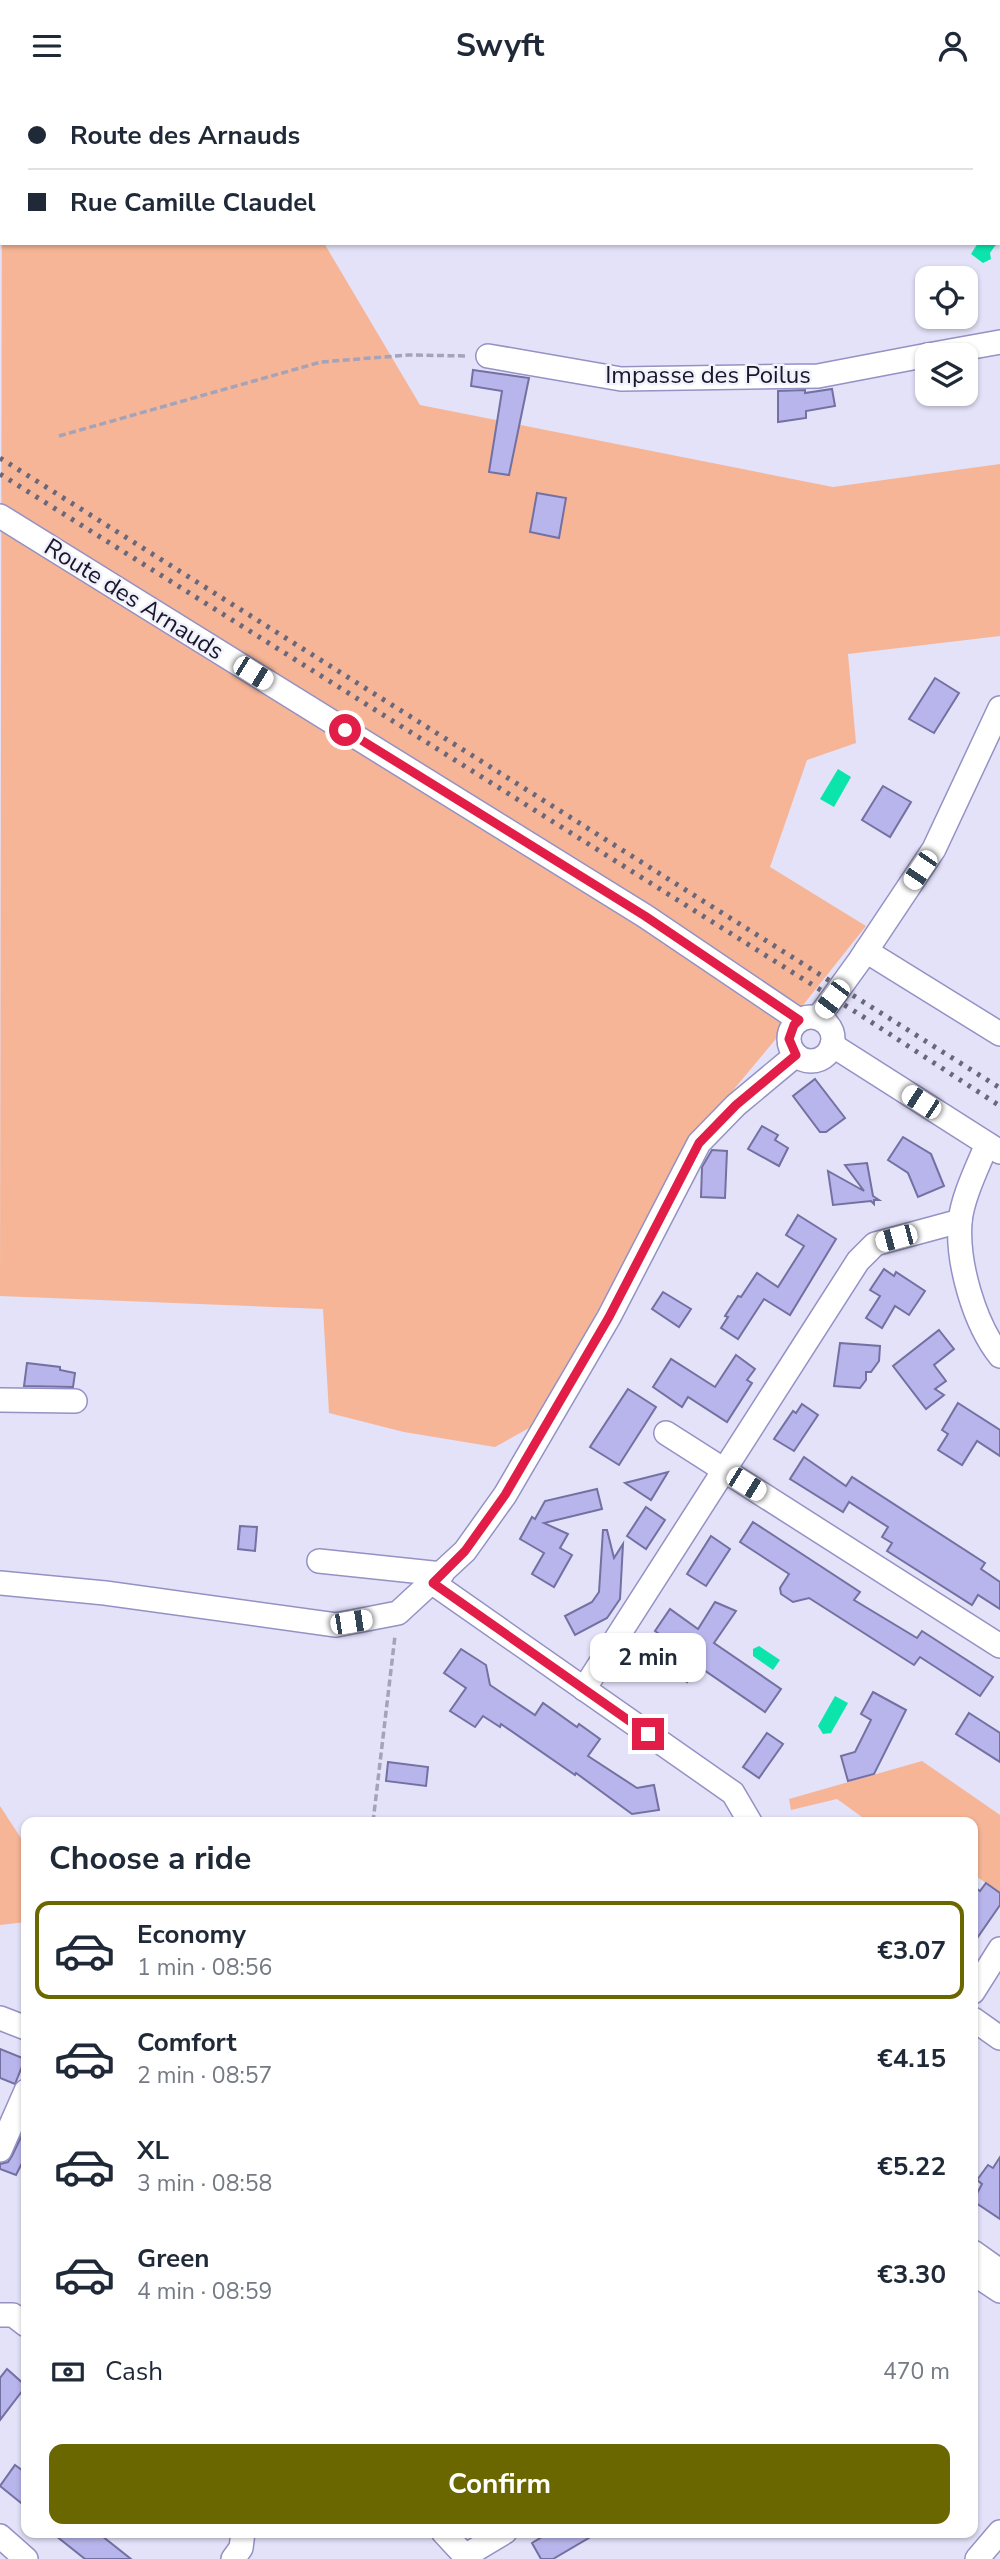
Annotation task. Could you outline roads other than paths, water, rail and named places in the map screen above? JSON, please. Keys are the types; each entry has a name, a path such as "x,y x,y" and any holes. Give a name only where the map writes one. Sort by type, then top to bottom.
{"street":[{"name":"Impasse des Poilus","path":"978,346 1000,342"},
{"name":"Impasse des Poilus","path":"488,356 621,379 818,376 915,357"},
{"name":"Route des Arnauds","path":"0,516 808,1019"},
{"path":"808,1019 829,1026 833,1038 832,1045 824,1056 817,1060 804,1060 796,1055 789,1039 794,1025 808,1019 866,951 934,849 1000,708"},
{"path":"866,951 1000,1034"},
{"path":"832,1045 994,1148 974,1177 960,1221 964,1271 975,1313 1000,1356"},
{"path":"0,1583 105,1593 336,1625 398,1613 438,1579 465,1551 505,1495 609,1317 699,1143 736,1105 796,1055"},
{"path":"584,1689 865,1252 875,1244 960,1221"},
{"path":"0,1400 75,1401"},
{"path":"666,1433 1000,1646"},
{"path":"319,1561 438,1579 584,1689 733,1793 747,1817"},
{"path":"978,1984 1000,1949"},
{"path":"0,2018 21,2026"},
{"path":"978,2023 1000,2038"},
{"path":"0,2150 21,2102"},
{"path":"978,2256 1000,2271"},
{"path":"978,2276 1000,2291"},
{"path":"0,2315 13,2315 21,2321"},
{"path":"977,2559 1000,2532"},
{"path":"0,2536 26,2559"},
{"path":"233,2559 241,2548 242,2538"},
{"path":"448,2538 466,2558 496,2538"}],"railway":[{"path":"0,458 1000,1088"},
{"path":"0,474 862,1016 1000,1106"}]}
